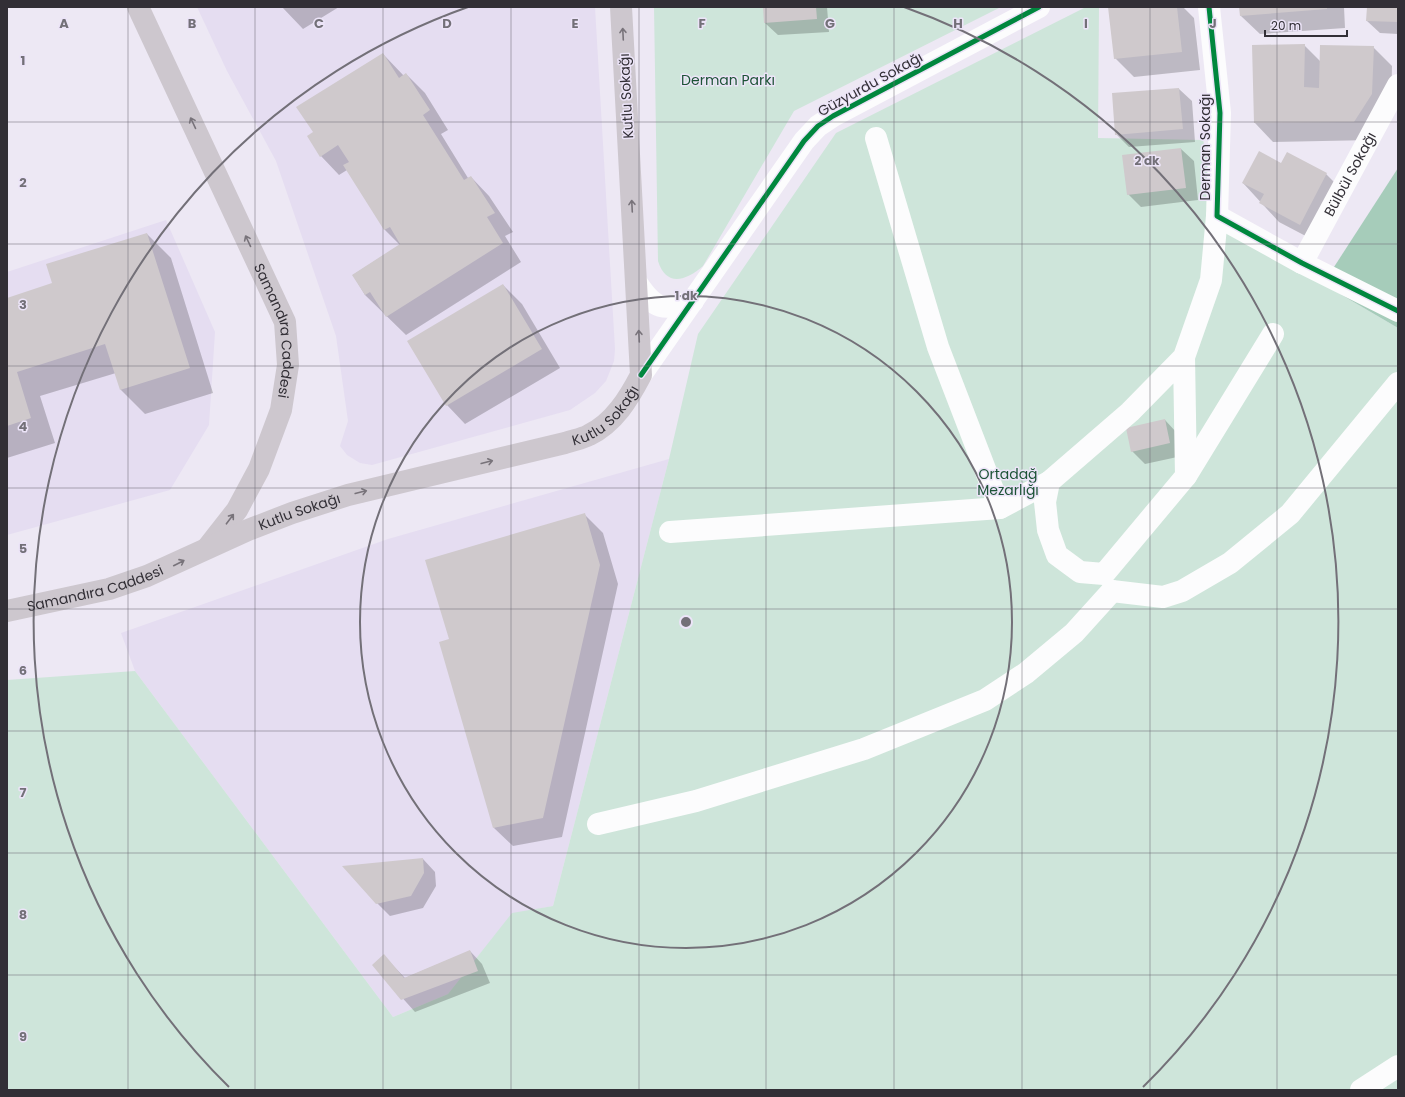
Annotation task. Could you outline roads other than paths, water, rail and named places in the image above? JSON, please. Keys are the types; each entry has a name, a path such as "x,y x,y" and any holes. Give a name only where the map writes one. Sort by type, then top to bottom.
{"main road":[{"name":"Samandıra Caddesi","path":"7,611 109,589 147,576 206,549 237,510 259,469 281,410 288,365 286,322 138,7"},
{"name":"Kutlu Sokağı","path":"206,549 292,513 342,497 565,443 589,435 612,418 626,401 642,375 621,7"}],"street":[{"name":"Güzyurdu Sokağı","path":"642,375 804,141 818,126 833,116 1039,7"},
{"name":"Derman Sokağı","path":"1184,357 1211,280 1217,216 1220,113 1208,7"},
{"name":"Bülbül Sokağı","path":"1302,263 1398,85"},
{"path":"876,138 938,347 1000,508"},
{"path":"1217,216 1302,263 1398,311"},
{"path":"637,283 647,298 659,307 673,308 693,301"},
{"path":"598,824 696,801 864,750 985,700 1026,673 1074,633 1108,582 1186,476 1273,334"},
{"path":"670,532 1000,508 1049,482 1130,412 1184,357"},
{"path":"1184,357 1186,476"},
{"path":"1049,482 1045,502 1048,530 1057,555 1080,572 1108,582 1163,597 1182,591 1230,563 1290,514 1398,383"},
{"path":"1362,1090 1398,1066"}],"park label":[{"name":"Derman Parkı","path":"728,80"},
{"name":"Ortadağ Mezarlığı","path":"1008,482"}]}
